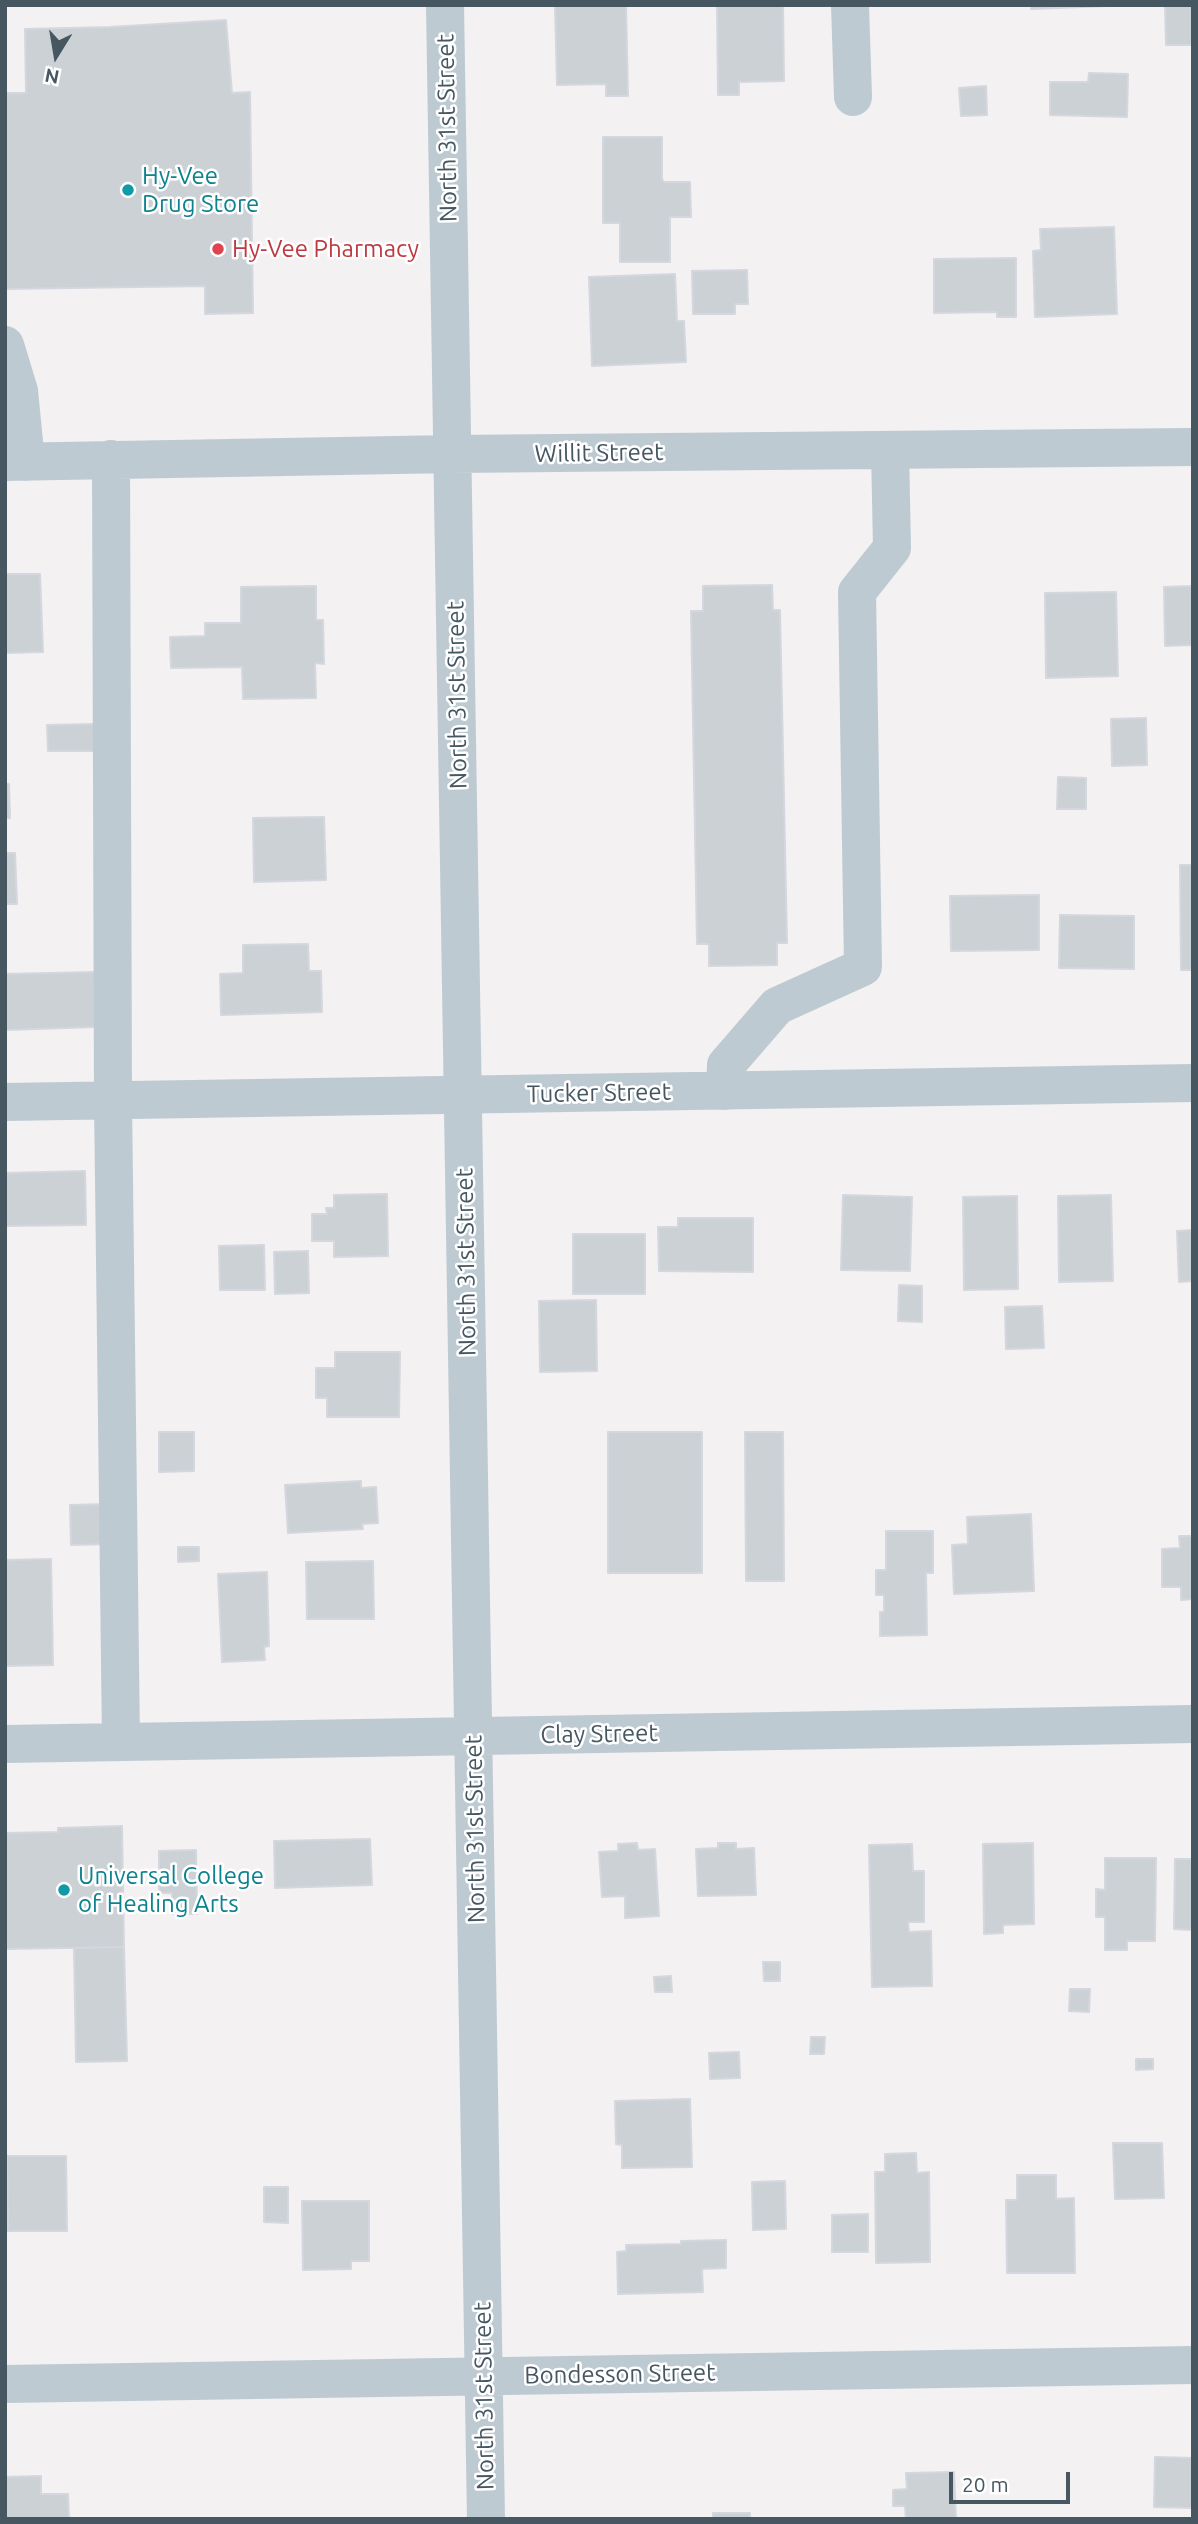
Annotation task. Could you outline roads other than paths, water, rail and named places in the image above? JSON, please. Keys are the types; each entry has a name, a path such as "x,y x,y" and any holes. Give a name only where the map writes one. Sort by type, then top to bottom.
{"street":[{"name":"North 31st Street","path":"445,5 486,2519"},
{"path":"850,5 853,97"},
{"path":"5,345 19,391 16,462"},
{"name":"Willit Street","path":"16,462 452,454 1193,447"},
{"path":"725,1091 726,1065 777,1006 863,967 858,592 892,548 890,450"},
{"path":"111,459 113,1100 121,1742"},
{"name":"Tucker Street","path":"5,1102 1193,1083"},
{"name":"Clay Street","path":"5,1744 1193,1724"},
{"name":"Bondesson Street","path":"5,2384 1193,2365"}],"place":[{"name":"Hy-Vee Drug Store","path":"128,190"},
{"name":"Hy-Vee Pharmacy","path":"218,249"},
{"name":"Universal College of Healing Arts","path":"64,1890"}]}
